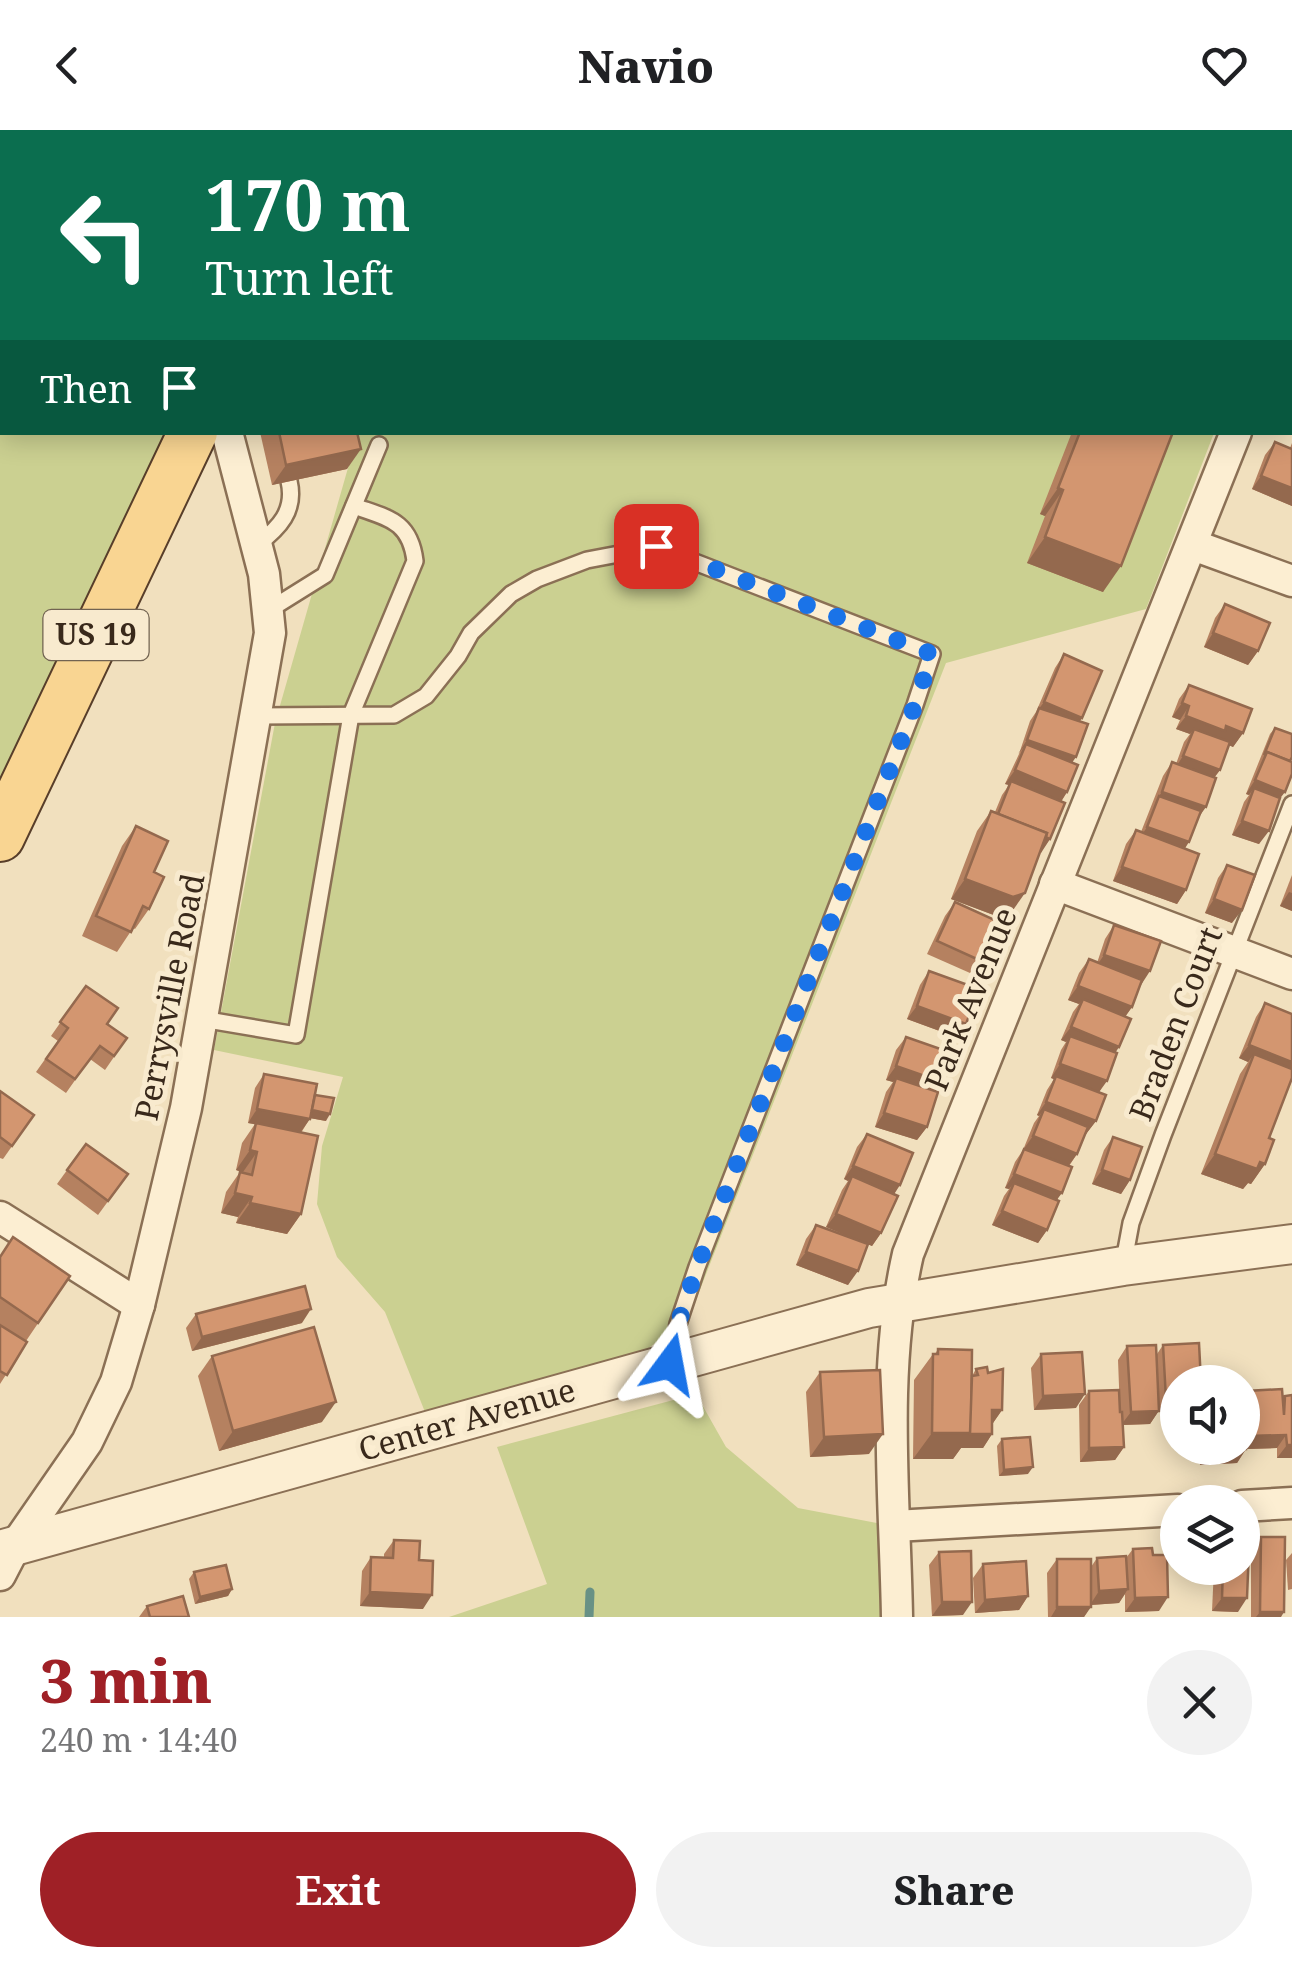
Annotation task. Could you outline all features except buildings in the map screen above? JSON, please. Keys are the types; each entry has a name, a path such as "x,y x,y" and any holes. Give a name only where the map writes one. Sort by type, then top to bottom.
{"main road":[{"name":"US 19","path":"0,837 192,435"}],"street":[{"name":"Perrysville Road","path":"5,1557 87,1442 116,1382 139,1305 186,1108 268,652 270,610 228,435"},
{"name":"Park Avenue","path":"897,1617 892,1348 908,1254 1235,435"},
{"path":"1193,545 1292,581"},
{"path":"1055,884 1292,974"},
{"path":"0,1217 139,1305"},
{"name":"Center Avenue","path":"5,1557 670,1364 897,1303 1123,1266 1292,1244"},
{"path":"1260,1505 1292,1504"},
{"path":"895,1526 1160,1511"}],"lane":[{"path":"270,610 325,576 379,445"},
{"path":"257,545 285,519 292,494 289,481"},
{"path":"202,1018 296,1035 352,715 415,560 413,542 403,526 354,506"},
{"path":"257,716 394,715 426,696 471,633 511,594 537,579 587,560 656,546 932,654 697,1267 678,1324 670,1364"},
{"name":"Braden Court","path":"1123,1266 1131,1223 1292,804"}],"green space":[{"path":"0,435 192,435 0,837"},
{"path":"357,435 1213,435 1146,609 946,663 690,1315 640,1355 427,1417 385,1312 337,1257 317,1204 322,1146 343,1077 214,1050 275,723"},
{"path":"696,1394 726,1447 798,1508 882,1524 885,1617 449,1617 547,1584 497,1447"}],"waterway":[{"path":"589,1617 590,1592"}],"route":[{"path":"656,546 932,654 697,1267 678,1324 670,1364"}]}
